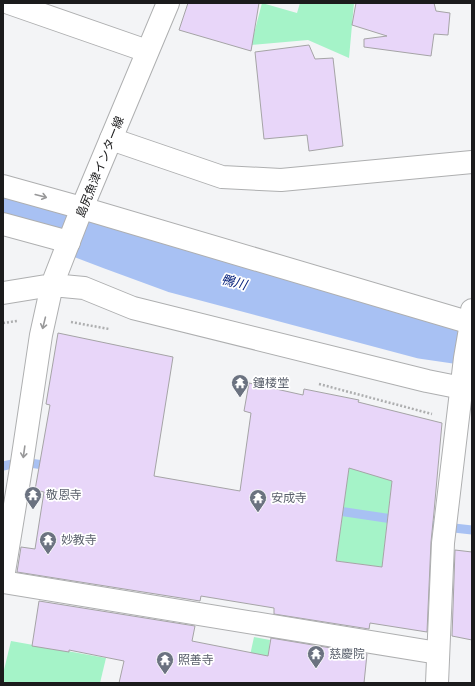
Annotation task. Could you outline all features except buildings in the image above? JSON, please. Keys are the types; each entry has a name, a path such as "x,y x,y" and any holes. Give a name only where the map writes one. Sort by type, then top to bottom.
{"street":[{"path":"9,3 147,51"},
{"name":"島尻魚津インター線","path":"3,578 41,335 52,285 82,208 168,3"},
{"path":"111,139 222,177 281,180 472,162"},
{"path":"3,186 472,316 465,358 467,390 458,421 443,543 437,683"},
{"path":"3,224 69,242"},
{"path":"3,293 52,285 84,288 133,308 467,390"},
{"path":"3,582 438,653"}],"path":[{"path":"3,323 45,317 116,330"},
{"path":"312,382 458,421"}],"green space":[{"path":"262,3 297,13 300,3 354,3 349,58 308,40 251,45"},
{"path":"349,467 392,481 382,567 336,561"},
{"path":"254,637 270,640 265,683 244,683"},
{"path":"11,641 106,658 100,683 3,683 3,674"}],"water":[{"path":"472,333 472,348 417,334"}],"waterway":[{"name":"鴨川","path":"3,202 176,267 424,333 472,340"},
{"path":"3,466 22,462 51,466"},
{"path":"332,510 399,520"},
{"path":"421,524 472,530"}],"place":[{"name":"鐘楼堂","path":"240,398"},
{"name":"敬恩寺","path":"33,510"},
{"name":"安成寺","path":"258,513"},
{"name":"妙教寺","path":"48,555"},
{"name":"慈慶院","path":"316,669"},
{"name":"照善寺","path":"165,675"}]}
